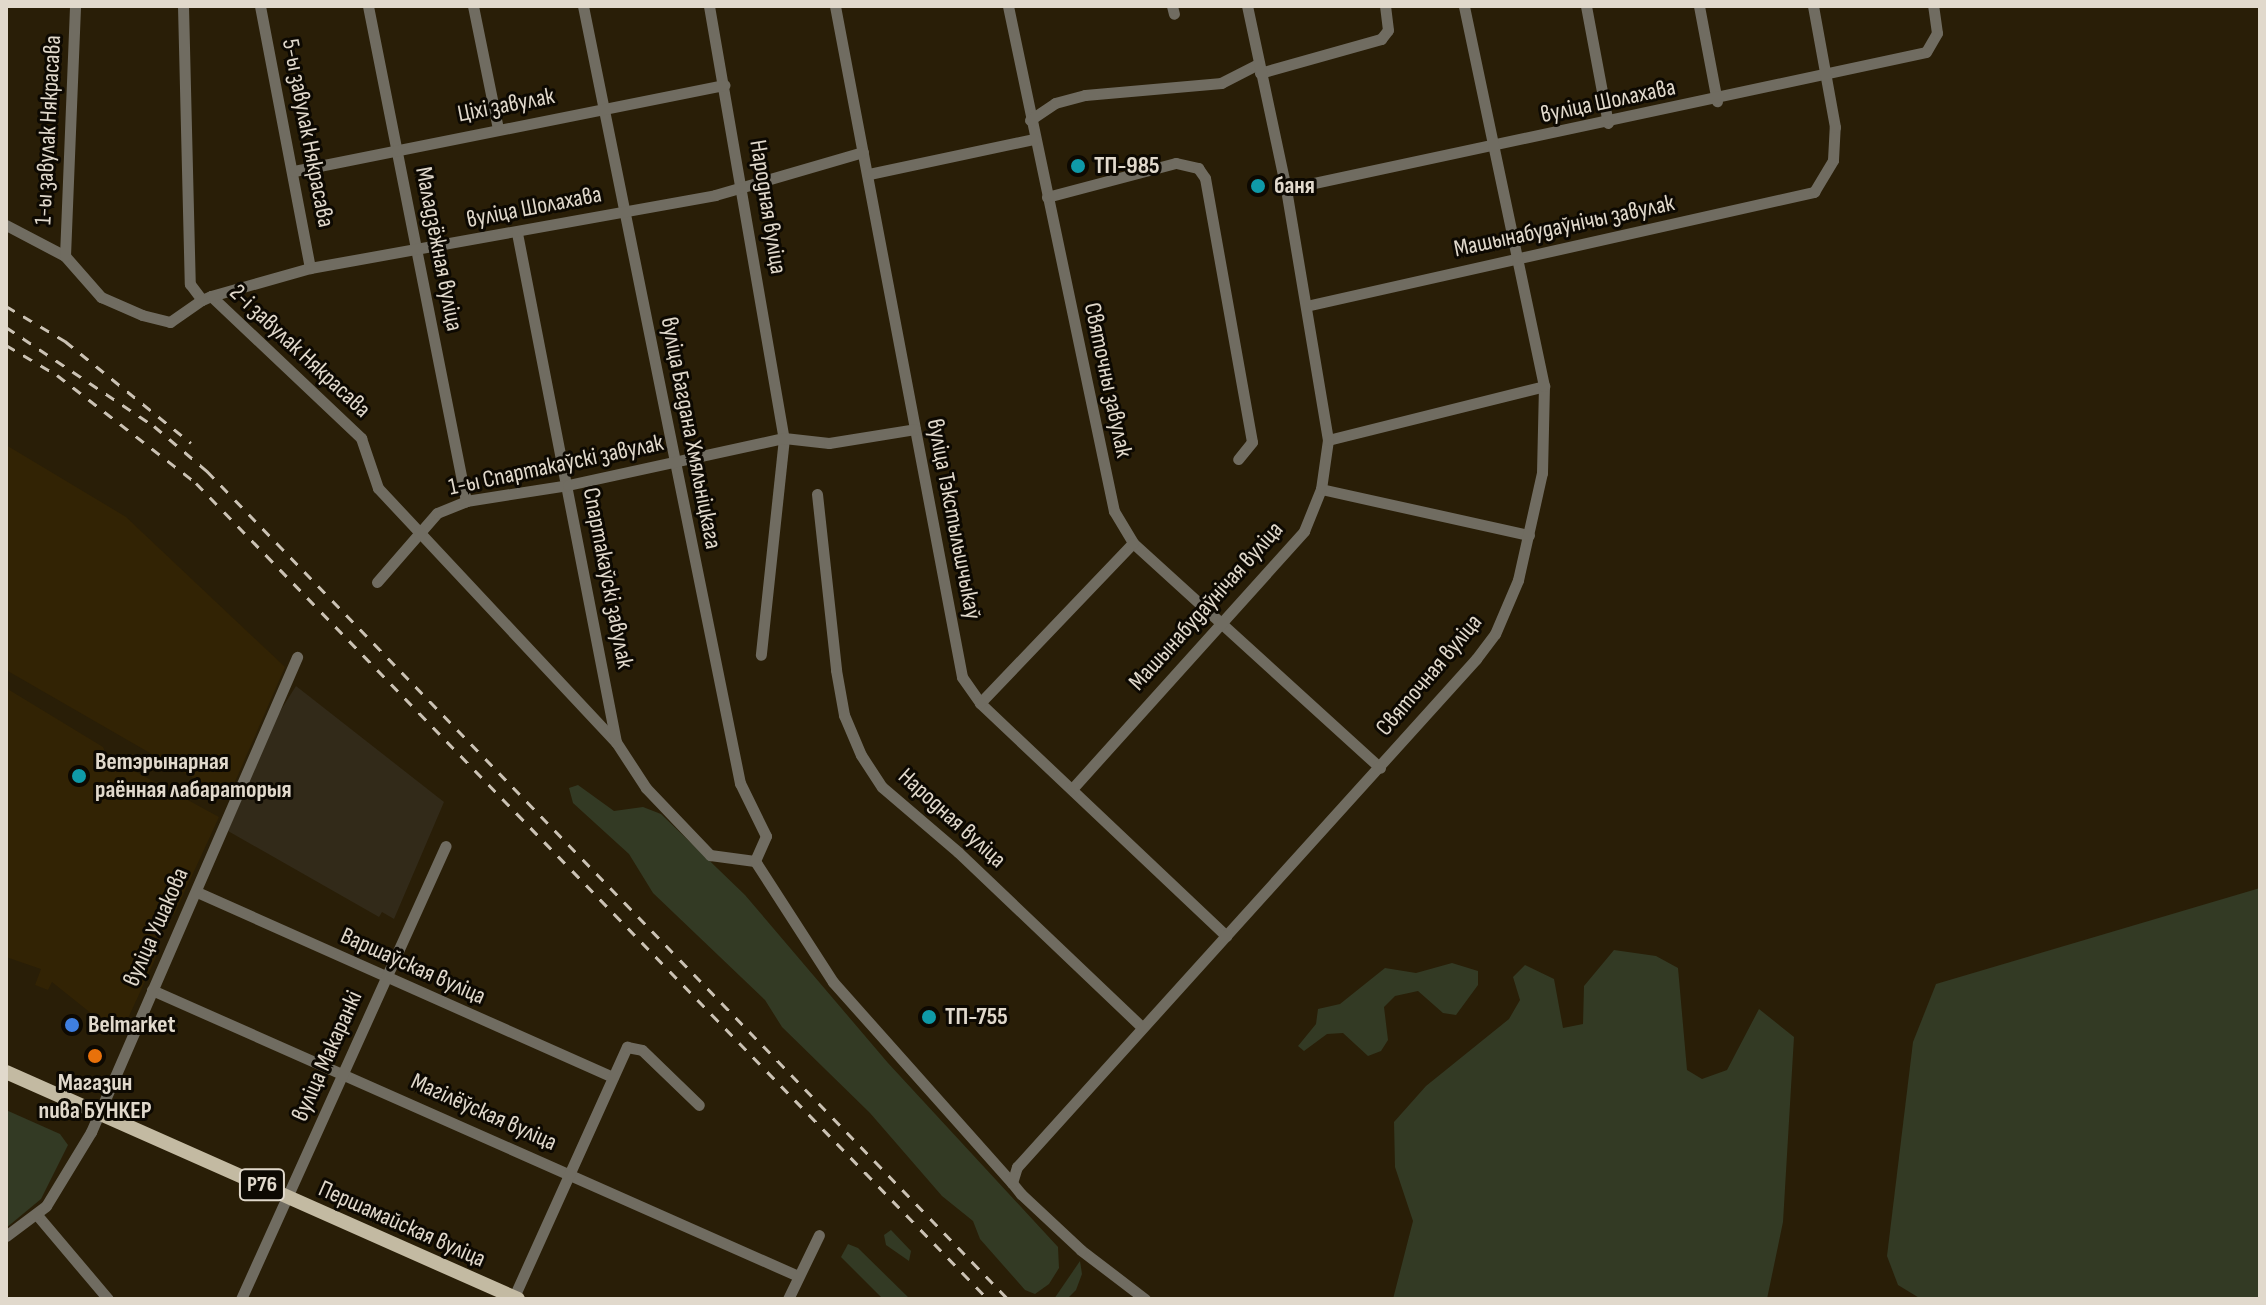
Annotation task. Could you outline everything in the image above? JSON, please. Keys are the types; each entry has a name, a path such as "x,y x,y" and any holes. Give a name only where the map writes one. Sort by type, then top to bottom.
{"main road":[{"name":"Першамайская вуліца","path":"6,1072 515,1298"}],"street":[{"name":"1-ы завулак Някрасава","path":"65,256 75,6"},
{"name":"2-і завулак Някрасава","path":"183,6 185,225 190,284 361,438 378,488 616,742"},
{"name":"5-ы завулак Някрасава","path":"260,6 294,171 310,268"},
{"name":"Маладзёжная вуліца","path":"368,6 466,501"},
{"path":"473,6 498,129"},
{"name":"вуліца Багдана Хмяльніцкага","path":"583,6 740,783 766,836 755,861"},
{"name":"Народная вуліца","path":"709,6 743,184 784,438 761,655"},
{"name":"вуліца Тэкстыльшчыкаў","path":"835,6 962,677 980,703 1226,936"},
{"name":"Святочны завулак","path":"1008,6 1114,511 1133,543 1380,768"},
{"name":"Машынабудаўнічая вуліца","path":"1072,789 1219,620 1304,531 1321,489 1328,440 1286,189 1247,6"},
{"path":"1030,120 1055,103 1085,95 1221,83 1259,68 1381,39 1388,30 1385,6"},
{"name":"Святочная вуліца","path":"1012,1183 1017,1167 1062,1114 1380,768 1495,634 1514,594 1542,473 1544,386 1514,258 1464,6"},
{"path":"1586,6 1608,123"},
{"path":"1699,6 1717,101"},
{"path":"1813,6 1827,74"},
{"name":"вуліца Шолахава","path":"1286,189 1717,101 1926,52 1934,44 1933,6"},
{"name":"Машынабудаўнічы завулак","path":"1306,306 1801,197 1825,180 1833,160 1835,127 1827,74"},
{"name":"Ціхі завулак","path":"294,171 397,148 725,85"},
{"path":"869,174 1034,139"},
{"name":"вуліца Шолахава","path":"65,256 101,297 142,315 170,322 206,298 310,268 416,252 715,195 743,184 863,152"},
{"path":"1047,197 1176,163 1198,168 1205,178 1252,442 1238,459"},
{"path":"6,225 65,256"},
{"name":"Спартакаўскі завулак","path":"517,233 616,742"},
{"path":"1328,440 1544,386"},
{"name":"1-ы Спартакаўскі завулак","path":"377,582 437,513 466,501 568,485 784,438 829,443 915,429"},
{"path":"1321,489 1529,535"},
{"name":"Народная вуліца","path":"817,494 836,670 844,715 861,755 882,787 958,852 1141,1026"},
{"path":"980,703 1133,543"},
{"name":"вуліца Ушакова","path":"6,1236 37,1215 99,1113 297,657"},
{"path":"616,742 646,788 710,855 755,861 833,982 1012,1183 1081,1250 1145,1299"},
{"name":"вуліца Макаранкі","path":"241,1299 446,846"},
{"name":"Варшаўская вуліца","path":"197,892 385,979 613,1077"},
{"name":"Магілёўская вуліца","path":"152,990 798,1276"},
{"path":"515,1298 627,1047 642,1050 699,1105"},
{"path":"37,1215 108,1299"},
{"path":"788,1299 819,1235"}],"shaded area":[{"path":"6,445 126,517 285,667 228,798 6,670"},
{"path":"296,686 444,802 394,919 382,912 379,917 228,831 277,716"},
{"path":"6,688 103,747 107,756 219,817 174,915 169,913 151,948 159,951 124,1027 92,1014 52,982 48,990 35,985 41,969 6,957"}],"green space":[{"path":"578,785 614,811 643,807 661,814 745,895 888,1063 1058,1247 1059,1268 1049,1284 1035,1294 1025,1290 980,1239 973,1221 942,1196 870,1113 782,1027 765,1000 653,893 629,854 573,803 569,788"},
{"path":"2260,888 2260,1299 1921,1299 1898,1285 1887,1256 1913,1042 1936,984"},
{"path":"1614,950 1656,956 1678,968 1687,1070 1702,1079 1727,1070 1759,1009 1794,1037 1783,1222 1767,1299 1393,1299 1413,1221 1395,1167 1394,1122 1426,1086 1509,1019 1520,1000 1513,977 1525,965 1554,979 1563,1028 1583,1024 1584,986"},
{"path":"1452,963 1478,971 1478,985 1456,1015 1443,1013 1418,991 1395,996 1384,1007 1388,1040 1381,1051 1368,1056 1343,1033 1327,1034 1304,1051 1298,1046 1316,1024 1318,1009 1340,1004 1385,968 1416,973"},
{"path":"6,1110 60,1134 68,1145 41,1199 6,1228"},
{"path":"891,1230 911,1251 909,1261 886,1245 884,1235"},
{"path":"848,1244 858,1248 910,1299 883,1299 841,1257"},
{"path":"1080,1261 1082,1274 1076,1290 1067,1299 1054,1299"}],"railway":[{"path":"6,306 65,341 191,443"},
{"path":"6,327 154,426 207,471 1008,1299"},
{"path":"6,345 57,375 196,483 988,1299"}],"place":[{"name":"ТП-985","path":"1078,166"},
{"name":"баня","path":"1258,186"},
{"name":"Ветэрынарная раённая лабараторыя","path":"79,776"},
{"name":"ТП-755","path":"929,1017"},
{"name":"Belmarket","path":"72,1025"},
{"name":"Магазин пива БУНКЕР","path":"95,1056"}]}
